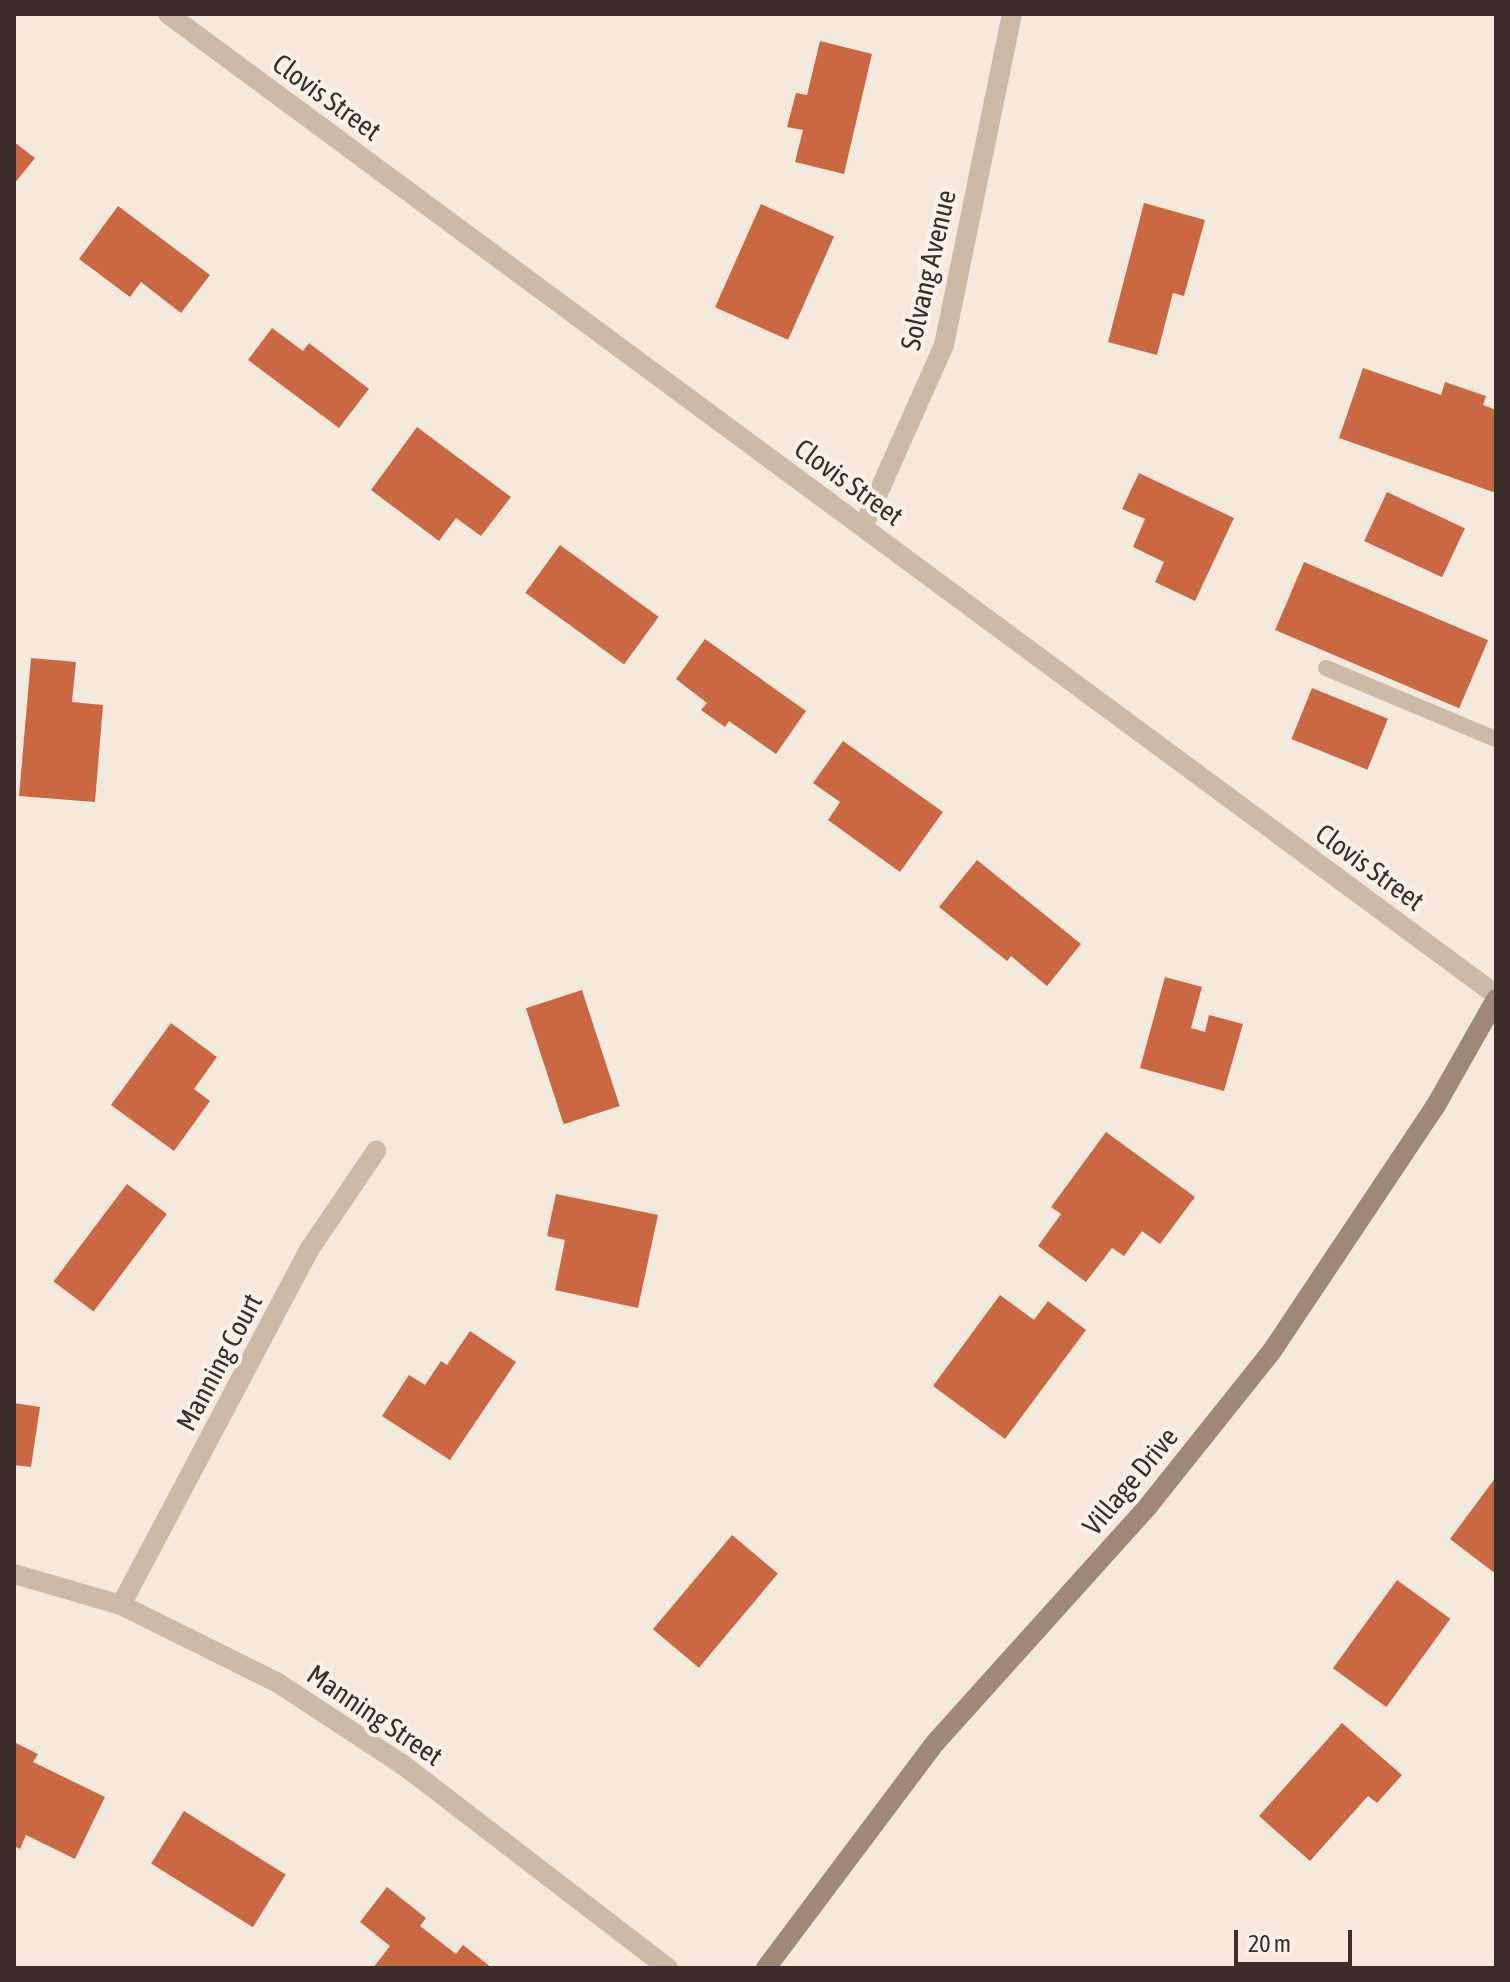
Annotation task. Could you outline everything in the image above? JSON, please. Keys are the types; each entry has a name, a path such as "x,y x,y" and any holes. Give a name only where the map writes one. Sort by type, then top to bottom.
{"main road":[{"name":"Village Drive","path":"766,1968 935,1743 1149,1505 1272,1351 1435,1107 1496,997"}],"street":[{"name":"Clovis Street","path":"168,14 1496,997"},
{"name":"Solvang Avenue","path":"863,527 944,345 1012,14"},
{"name":"Manning Court","path":"121,1605 309,1250 376,1151"},
{"name":"Manning Street","path":"14,1574 121,1605 278,1683 402,1764 668,1968"}],"lane":[{"path":"1326,668 1496,739"}],"building":[{"path":"820,41 872,54 844,174 795,162 803,130 787,127 796,93 807,95"},
{"path":"14,142 35,158 14,184"},
{"path":"1144,203 1205,220 1184,296 1173,293 1157,355 1108,342"},
{"path":"761,204 834,237 788,340 715,307"},
{"path":"118,206 210,275 181,313 141,282 130,297 79,259"},
{"path":"272,328 303,351 309,343 369,389 339,428 248,360"},
{"path":"1363,368 1441,395 1445,382 1486,396 1483,405 1496,410 1496,493 1339,438"},
{"path":"417,427 511,497 481,536 456,518 439,541 371,490"},
{"path":"1139,473 1234,518 1195,601 1155,582 1164,562 1133,547 1145,519 1122,509"},
{"path":"1387,492 1465,528 1442,577 1364,541"},
{"path":"560,545 659,617 624,664 525,593"},
{"path":"1304,562 1488,640 1459,708 1275,630"},
{"path":"705,639 806,711 776,754 729,721 725,727 701,710 707,703 676,679"},
{"path":"31,658 76,662 72,702 103,705 95,802 19,796"},
{"path":"1312,688 1388,719 1367,770 1291,739"},
{"path":"843,741 943,812 900,872 828,820 840,802 813,783"},
{"path":"977,860 1081,944 1047,986 1011,956 1007,961 939,907"},
{"path":"1165,977 1202,987 1191,1028 1205,1032 1209,1015 1243,1024 1224,1091 1140,1068"},
{"path":"582,990 620,1106 564,1124 526,1008"},
{"path":"171,1023 217,1057 194,1089 210,1101 174,1151 111,1105"},
{"path":"1106,1132 1195,1197 1160,1244 1142,1231 1124,1256 1112,1248 1086,1282 1038,1246 1061,1214 1051,1207"},
{"path":"127,1184 167,1214 94,1312 54,1281"},
{"path":"556,1194 658,1215 638,1308 555,1290 565,1240 547,1236"},
{"path":"1000,1295 1034,1320 1048,1301 1086,1330 1005,1439 933,1386"},
{"path":"470,1331 516,1362 450,1460 382,1416 409,1375 425,1385 441,1361 447,1365"},
{"path":"14,1403 40,1407 31,1467 14,1465"},
{"path":"1496,1477 1496,1574 1450,1539"},
{"path":"732,1535 778,1574 699,1668 653,1629"},
{"path":"1397,1580 1450,1619 1386,1707 1333,1668"},
{"path":"1342,1723 1402,1775 1377,1803 1368,1796 1310,1861 1259,1816"},
{"path":"14,1742 38,1754 33,1762 105,1797 75,1859 26,1835 20,1849 14,1846"},
{"path":"184,1811 286,1875 253,1927 151,1864"},
{"path":"387,1887 426,1918 420,1926 456,1954 463,1945 492,1968 373,1968 390,1946 360,1922"}]}
